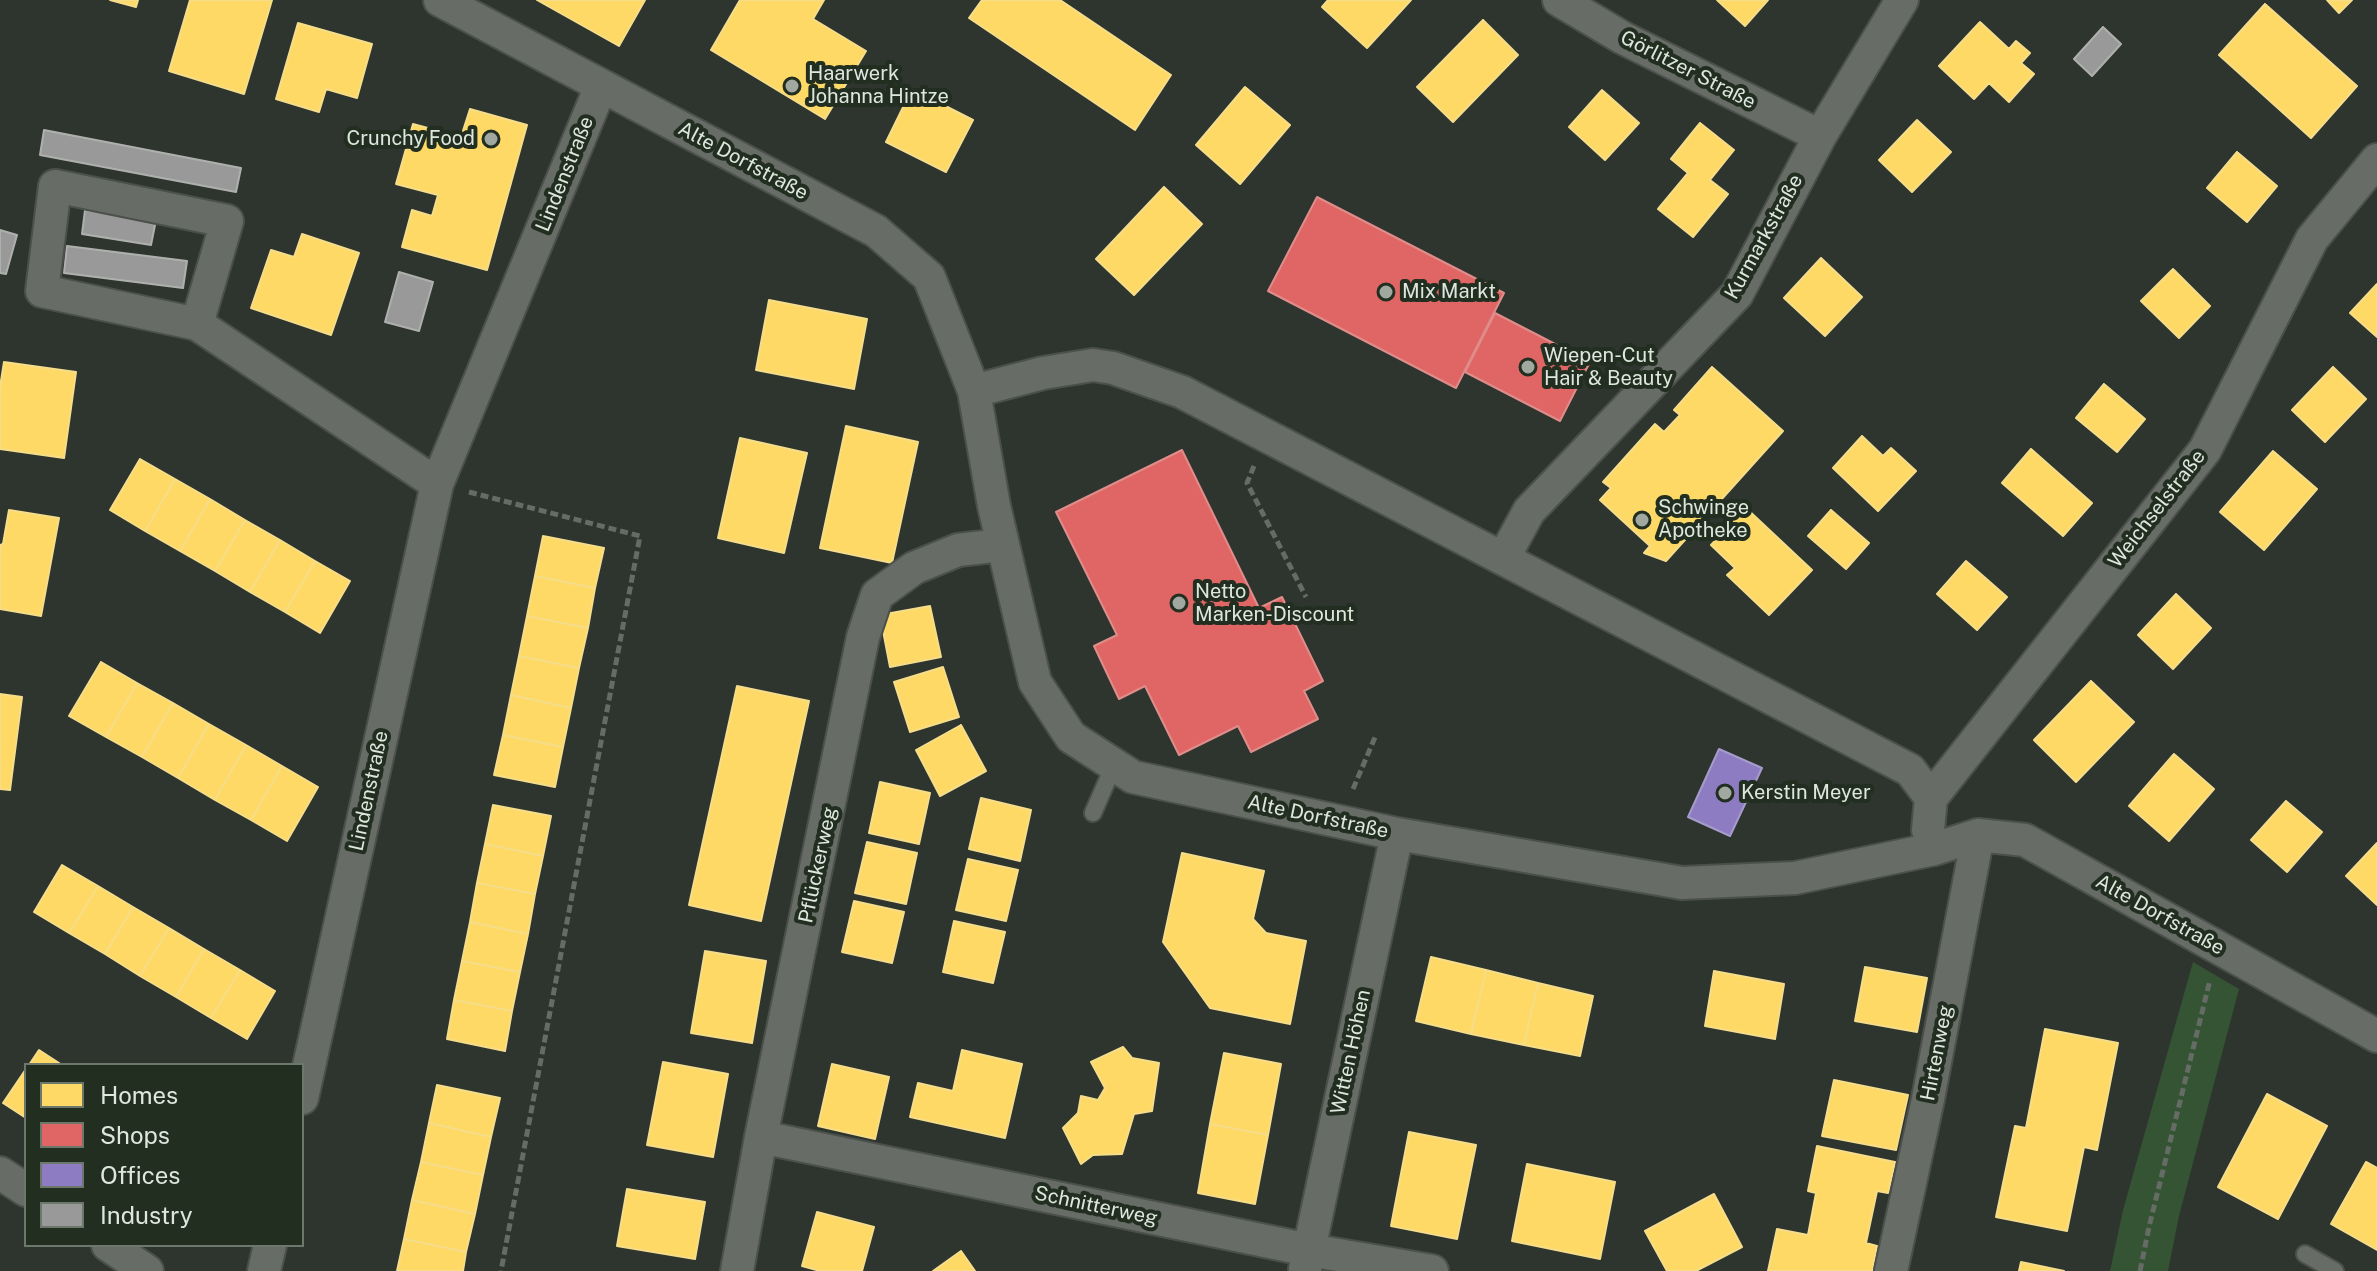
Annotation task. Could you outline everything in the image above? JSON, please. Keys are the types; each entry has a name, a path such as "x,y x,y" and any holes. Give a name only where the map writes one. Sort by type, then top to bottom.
{"street":[{"name":"Alte Dorfstraße","path":"440,0 876,231 929,277 974,391 1002,545 1035,682 1071,737 1133,777 1397,834 1682,883 1795,878 1934,849 1978,835 2025,840 2218,946 2372,1025"},
{"name":"Görlitzer Straße","path":"1559,0 1623,38 1820,136"},
{"name":"Kurmarkstraße","path":"1503,559 1529,511 1737,294 1820,136 1902,0"},
{"name":"Lindenstraße","path":"304,1089 437,484 601,86"},
{"name":"Weichselstraße","path":"1931,798 2205,450 2312,239 2377,160"},
{"path":"197,324 227,221 55,186 42,291 197,324 437,484"},
{"path":"974,391 1043,373 1093,365 1182,392 1910,770 1931,798 1928,830 1934,849"},
{"name":"Pflückerweg","path":"737,1271 761,1137 863,637 877,595 914,568 958,550 1002,545"},
{"name":"Witten Höhen","path":"1307,1261 1397,834"},
{"name":"Hirtenweg","path":"1891,1271 1928,1099 1978,835"},
{"name":"Schnitterweg","path":"761,1137 1307,1261 1432,1271"},
{"path":"0,1173 24,1189"},
{"path":"111,1247 147,1271"},
{"path":"264,1271 270,1247"}],"lane":[{"path":"1093,813 1114,765"},
{"path":"2305,1254 2335,1271"}],"path":[{"path":"1266,435 1247,483 1306,597"},
{"path":"437,484 640,536 501,1271"},
{"path":"1340,822 1376,735"},
{"path":"2140,1271 2218,946"}],"green space":[{"path":"2193,962 2239,989 2179,1216 2168,1271 2110,1271 2123,1210"}],"building: Homes":[{"path":"110,0 138,0 136,7"},
{"path":"190,0 272,0 244,94 169,71"},
{"path":"537,0 645,0 619,46"},
{"path":"740,0 824,0 813,19 866,51 825,119 711,50"},
{"path":"982,0 1060,0 1171,75 1135,130 969,18"},
{"path":"1328,0 1411,0 1367,48 1322,7"},
{"path":"1717,0 1768,0 1745,26"},
{"path":"2327,0 2352,0 2339,13"},
{"path":"2265,4 2357,86 2311,138 2219,55"},
{"path":"1483,20 1518,55 1453,122 1417,87"},
{"path":"1980,22 2009,49 2016,41 2030,53 2021,63 2034,74 2009,102 1989,83 1974,99 1939,66"},
{"path":"298,23 372,44 357,98 326,89 319,112 276,99"},
{"path":"1245,87 1290,125 1240,184 1196,145"},
{"path":"912,89 973,120 946,172 886,142"},
{"path":"1602,90 1639,123 1605,160 1569,127"},
{"path":"470,109 527,125 487,270 402,247 412,210 432,216 438,195 396,184 413,124 461,137"},
{"path":"1917,120 1951,152 1912,192 1879,160"},
{"path":"1700,123 1734,150 1710,180 1728,194 1693,237 1658,209 1688,173 1671,159"},
{"path":"2237,152 2277,186 2247,222 2207,188"},
{"path":"1164,187 1202,224 1134,295 1096,259"},
{"path":"302,234 359,253 331,335 251,308 271,250 294,257"},
{"path":"1821,258 1862,297 1825,336 1784,298"},
{"path":"2173,269 2210,306 2179,338 2141,301"},
{"path":"2377,284 2377,337 2350,313"},
{"path":"769,300 867,319 854,389 756,370"},
{"path":"4,362 76,372 64,458 0,449 0,387"},
{"path":"1712,367 1783,431 1666,561 1644,553 1650,546 1600,500 1611,488 1603,482 1655,424 1664,432 1680,415 1674,410"},
{"path":"2333,367 2366,399 2325,442 2292,410"},
{"path":"2104,384 2145,419 2117,452 2076,418"},
{"path":"846,426 918,442 892,563 820,548"},
{"path":"1862,436 1883,456 1891,448 1916,471 1878,511 1833,468"},
{"path":"740,438 807,453 784,553 718,538"},
{"path":"2031,449 2092,503 2063,536 2002,483"},
{"path":"2273,451 2317,489 2264,550 2220,512"},
{"path":"140,459 175,479 145,531 110,510"},
{"path":"175,479 210,499 180,551 145,531"},
{"path":"210,499 245,520 215,571 180,551"},
{"path":"1746,508 1812,570 1769,615 1727,575 1735,568 1711,545"},
{"path":"9,510 59,518 41,616 0,609 0,545 3,544"},
{"path":"1831,510 1869,543 1846,569 1808,536"},
{"path":"245,520 280,540 250,592 215,571"},
{"path":"543,536 604,548 595,588 535,576"},
{"path":"280,540 315,561 285,612 250,592"},
{"path":"315,561 350,581 320,633 285,612"},
{"path":"1966,561 2007,597 1977,630 1937,594"},
{"path":"535,576 595,588 588,628 527,616"},
{"path":"2176,594 2211,628 2173,669 2138,635"},
{"path":"930,606 941,657 890,667 880,615"},
{"path":"527,616 588,628 579,668 519,656"},
{"path":"519,656 579,668 571,708 511,695"},
{"path":"101,662 137,683 106,737 69,716"},
{"path":"943,667 959,717 910,732 894,682"},
{"path":"2091,681 2134,722 2076,782 2034,740"},
{"path":"137,683 173,703 142,757 106,737"},
{"path":"737,686 809,701 761,921 689,905"},
{"path":"0,694 22,697 10,790 0,789"},
{"path":"511,695 571,708 563,747 503,735"},
{"path":"173,703 209,724 178,778 142,757"},
{"path":"209,724 246,745 215,800 178,778"},
{"path":"961,725 986,771 940,796 916,750"},
{"path":"503,735 563,747 555,787 494,775"},
{"path":"246,745 282,766 251,820 215,800"},
{"path":"2174,754 2214,789 2169,841 2129,806"},
{"path":"282,766 318,787 287,841 251,820"},
{"path":"880,782 930,793 919,844 869,833"},
{"path":"981,798 1031,810 1020,861 969,849"},
{"path":"2286,801 2322,832 2287,872 2251,840"},
{"path":"493,805 551,816 543,856 485,844"},
{"path":"867,842 917,853 906,904 855,893"},
{"path":"2377,843 2377,905 2346,876"},
{"path":"485,844 543,856 535,894 477,883"},
{"path":"1182,853 1264,871 1253,919 1266,933 1306,941 1290,1024 1210,1008 1163,942"},
{"path":"968,859 1018,870 1006,921 956,910"},
{"path":"62,865 98,886 69,933 34,912"},
{"path":"477,883 535,894 528,934 470,922"},
{"path":"98,886 133,907 105,954 69,933"},
{"path":"854,901 904,912 892,963 842,952"},
{"path":"133,907 169,928 140,976 105,954"},
{"path":"954,921 1005,932 993,983 943,972"},
{"path":"470,922 528,934 520,972 462,961"},
{"path":"169,928 204,949 176,997 140,976"},
{"path":"204,949 240,970 211,1018 176,997"},
{"path":"705,951 766,961 752,1043 691,1033"},
{"path":"1431,957 1486,970 1471,1034 1416,1021"},
{"path":"462,961 520,972 512,1011 454,1000"},
{"path":"1865,967 1927,978 1917,1032 1855,1021"},
{"path":"240,970 275,991 247,1039 211,1018"},
{"path":"1486,970 1538,983 1524,1045 1471,1034"},
{"path":"1714,971 1784,984 1775,1039 1705,1026"},
{"path":"1538,983 1593,996 1580,1056 1524,1045"},
{"path":"454,1000 512,1011 505,1051 447,1039"},
{"path":"2045,1029 2118,1043 2097,1150 2084,1147 2067,1231 1996,1217 2015,1126 2026,1128"},
{"path":"1123,1047 1132,1058 1159,1063 1152,1111 1134,1114 1122,1154 1093,1155 1081,1164 1063,1128 1078,1113 1081,1096 1098,1100 1105,1088 1091,1062"},
{"path":"39,1050 59,1063 30,1063"},
{"path":"962,1050 1022,1064 1005,1138 910,1117 918,1083 953,1091"},
{"path":"1224,1053 1281,1064 1268,1135 1210,1124"},
{"path":"663,1062 728,1074 713,1157 647,1145"},
{"path":"832,1064 889,1077 875,1139 818,1126"},
{"path":"24,1072 24,1117 3,1103"},
{"path":"1834,1080 1908,1095 1896,1150 1822,1136"},
{"path":"437,1085 500,1098 491,1137 429,1123"},
{"path":"2267,1094 2327,1126 2278,1219 2218,1187"},
{"path":"429,1123 491,1137 483,1175 421,1162"},
{"path":"1210,1124 1268,1135 1255,1204 1198,1193"},
{"path":"1409,1132 1476,1145 1457,1239 1391,1226"},
{"path":"1817,1146 1895,1162 1888,1193 1877,1191 1866,1243 1877,1246 1872,1271 1768,1271 1777,1229 1808,1235 1816,1193 1808,1191"},
{"path":"421,1162 483,1175 475,1214 412,1200"},
{"path":"2366,1162 2377,1168 2377,1250 2331,1224"},
{"path":"1527,1164 1615,1182 1600,1259 1512,1241"},
{"path":"627,1189 705,1202 695,1259 617,1246"},
{"path":"1714,1194 1742,1247 1696,1271 1667,1271 1645,1231"},
{"path":"412,1200 475,1214 466,1252 404,1239"},
{"path":"817,1212 874,1227 862,1271 820,1271 802,1266"},
{"path":"404,1239 466,1252 463,1271 397,1271"},
{"path":"961,1251 975,1271 933,1271"},
{"path":"2021,1262 2064,1271 2019,1271"}],"building: Shops":[{"name":"Mix Markt","path":"1317,197 1504,293 1456,388 1268,291"},
{"name":"Wiepen-Cut Hair & Beauty","path":"1495,313 1590,362 1560,421 1465,372"},
{"name":"Netto Marken-Discount","path":"1182,450 1259,608 1282,597 1323,681 1304,691 1318,719 1251,752 1238,726 1179,755 1145,686 1119,699 1094,646 1117,635 1056,512"}],"building: Offices":[{"name":"Kerstin Meyer","path":"1719,749 1762,768 1730,836 1688,817"}],"building: Industry":[{"path":"2103,27 2121,44 2092,76 2074,59"},
{"path":"44,130 241,168 236,192 40,155"},
{"path":"85,210 156,220 151,245 82,234"},
{"path":"0,230 17,235 6,274 0,273"},
{"path":"67,246 187,261 183,288 64,273"},
{"path":"399,272 433,282 419,331 385,322"}],"place":[{"name":"Haarwerk Johanna Hintze","path":"792,86"},
{"name":"Crunchy Food","path":"491,139"},
{"name":"Mix Markt","path":"1386,292"},
{"name":"Wiepen-Cut Hair & Beauty","path":"1528,367"},
{"name":"Schwinge Apotheke","path":"1642,520"},
{"name":"Netto Marken-Discount","path":"1179,603"},
{"name":"Kerstin Meyer","path":"1725,793"}]}
